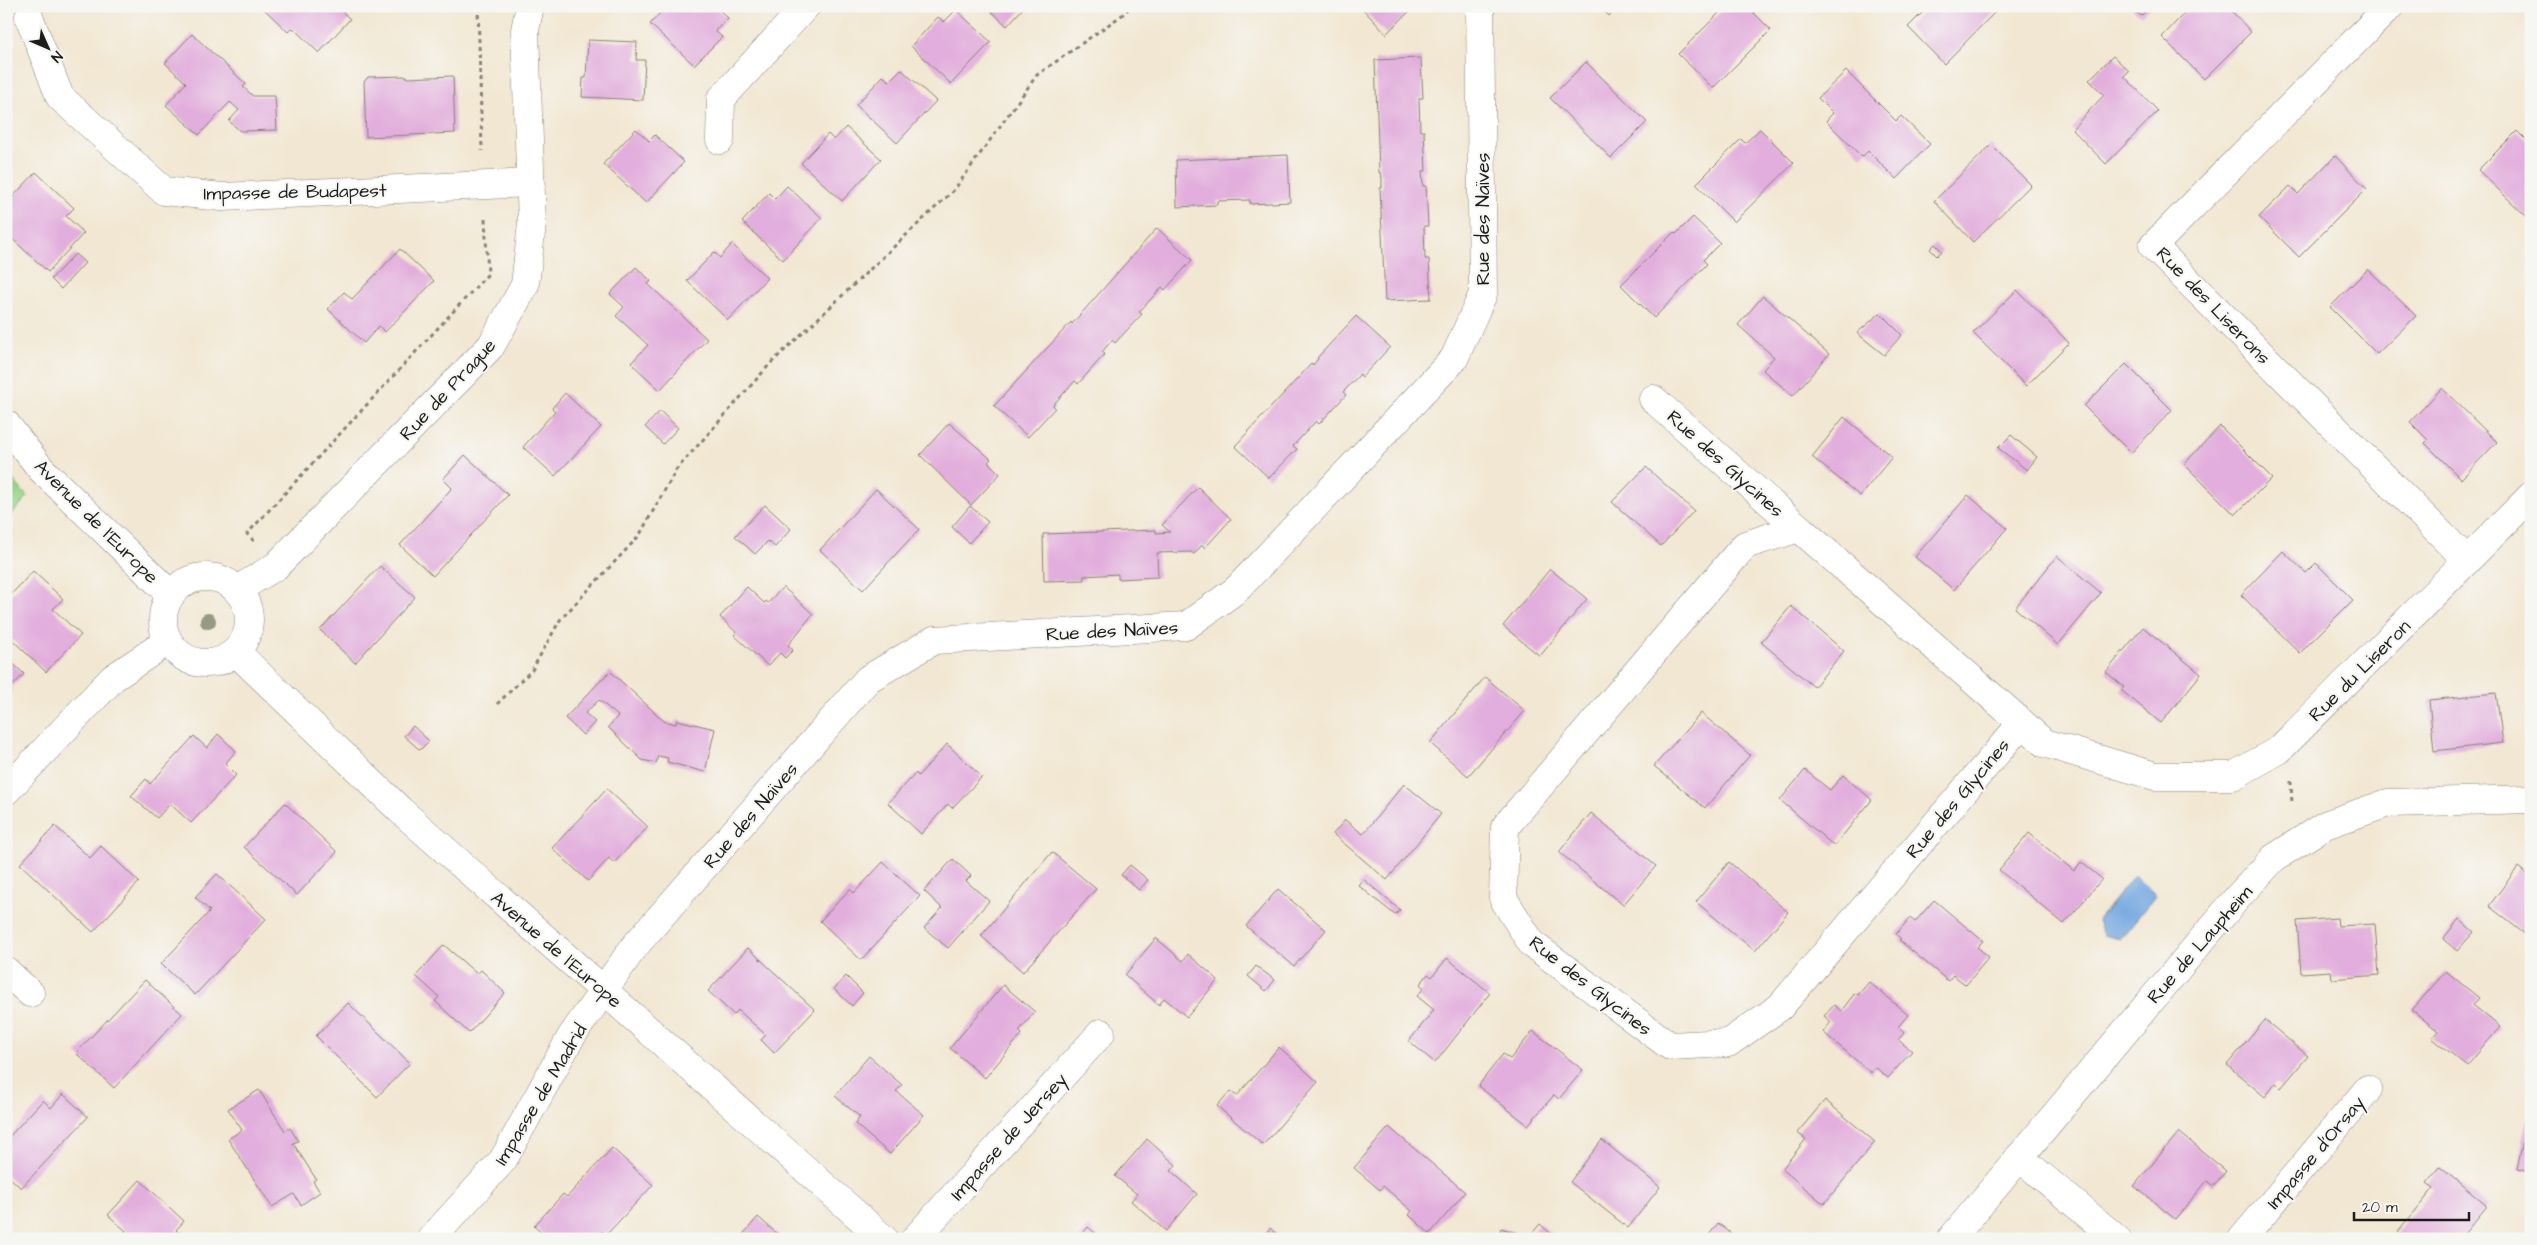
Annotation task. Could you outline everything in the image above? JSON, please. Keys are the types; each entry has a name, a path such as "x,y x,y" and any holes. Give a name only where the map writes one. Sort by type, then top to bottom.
{"street":[{"name":"Rue de Prague","path":"238,590 276,566 491,346 525,285 532,224 525,30 530,6"},
{"path":"720,140 721,99 806,6"},
{"name":"Rue des Naïves","path":"606,990 634,948 868,679 934,640 1186,626 1236,590 1454,359 1482,294 1480,6"},
{"name":"Rue des Liserons","path":"2390,6 2152,246 2467,560"},
{"name":"Impasse de Budapest","path":"29,17 60,97 164,191 222,197 531,183"},
{"name":"Rue des Glycines","path":"1653,398 2044,743 2155,776"},
{"name":"Avenue de l'Europe","path":"6,424 42,469 170,594"},
{"name":"Rue du Liseron","path":"2155,776 2233,776 2279,750 2531,496"},
{"name":"Rue des Glycines","path":"1799,528 1745,545 1505,827 1503,898 1532,944 1670,1046 1728,1043 1780,1007 2022,723"},
{"path":"212,576 226,581 238,590 246,602 249,617 247,632 236,652 219,661 203,663 188,660 176,651 168,641 163,627 162,612 170,594 181,583 197,577 212,576"},
{"path":"6,791 113,678 168,641"},
{"name":"Avenue de l'Europe","path":"236,652 400,810 606,990 884,1239"},
{"name":"Rue de Laupheim","path":"1951,1239 2236,898 2274,858 2325,825 2388,803 2531,799"},
{"path":"6,971 30,993"},
{"name":"Impasse de Madrid","path":"431,1239 502,1160 571,1037 606,990"},
{"name":"Impasse de Jersey","path":"915,1239 1101,1033"},
{"name":"Impasse d'Orsay","path":"2242,1239 2368,1089"},
{"path":"2019,1157 2117,1239"}],"path":[{"path":"276,566 247,534 488,274 478,6"},
{"path":"497,704 532,670 560,620 639,536 676,470 771,363 954,190 1037,75 1125,13 1130,6"},
{"path":"2279,750 2292,784 2292,814 2306,837"}],"green space":[{"path":"6,471 27,497 6,521"}],"water":[{"path":"2134,876 2156,895 2120,939 2103,935 2097,921"}],"building":[{"path":"261,6 336,6 350,19 319,53 293,28 288,32"},
{"path":"670,6 715,6 728,18 715,31 722,37 694,65 650,24 663,10 665,12"},
{"path":"986,6 1025,6 1007,26"},
{"path":"1360,6 1415,6 1386,34"},
{"path":"1600,6 1619,6 1609,16"},
{"path":"1726,6 1747,6 1771,30 1713,88 1678,54"},
{"path":"1929,6 1993,6 1997,10 1944,64 1908,27"},
{"path":"2134,6 2151,6 2141,16 2132,8"},
{"path":"2191,6 2227,6 2251,32 2204,79 2162,37"},
{"path":"956,10 991,42 951,84 911,46 938,17 944,22"},
{"path":"192,34 246,84 243,87 253,96 275,96 277,130 240,131 229,121 239,110 230,102 199,135 166,105 186,83 165,63"},
{"path":"588,40 637,42 636,60 645,60 643,100 582,97 583,78 586,78"},
{"path":"2113,56 2129,71 2124,76 2158,111 2106,164 2072,129 2104,95 2089,80"},
{"path":"1421,58 1423,98 1419,98 1420,131 1424,131 1426,171 1422,171 1423,186 1426,186 1428,226 1424,226 1425,259 1429,259 1431,299 1385,301 1380,188 1382,188 1382,180 1381,173 1379,173 1375,60"},
{"path":"1586,62 1647,122 1611,158 1550,98"},
{"path":"901,69 936,101 897,143 856,105 883,76 889,81"},
{"path":"1846,71 1896,121 1901,116 1930,144 1896,179 1868,151 1862,157 1826,121 1833,113 1818,98"},
{"path":"407,76 407,78 453,76 455,133 366,137 364,82 368,77"},
{"path":"846,127 881,159 842,201 801,163 828,134 834,140"},
{"path":"636,129 649,141 655,135 684,162 646,203 603,164"},
{"path":"1760,129 1794,163 1734,222 1696,184 1741,139 1745,143"},
{"path":"2517,131 2531,145 2531,216 2529,219 2478,170"},
{"path":"1991,145 2031,185 1973,242 1934,201"},
{"path":"1288,155 1290,202 1250,204 1250,200 1217,201 1217,205 1177,207 1176,160"},
{"path":"2335,156 2367,189 2299,257 2259,217 2290,186 2298,194"},
{"path":"36,172 74,208 66,216 84,233 48,272 6,233 6,204"},
{"path":"787,186 822,218 783,260 742,222 769,193 775,199"},
{"path":"1693,217 1720,243 1703,260 1707,264 1654,318 1621,285 1674,232 1676,234"},
{"path":"1157,228 1192,260 1165,290 1162,287 1139,312 1142,314 1115,343 1112,340 1102,352 1105,354 1078,384 1075,381 1053,405 1055,408 1028,437 994,406 1071,322 1072,324"},
{"path":"732,244 767,278 728,320 687,281 714,252 720,258"},
{"path":"1935,244 1942,251 1937,256 1930,249"},
{"path":"400,249 434,281 385,332 379,326 364,343 328,309 344,292 352,299"},
{"path":"75,254 85,263 61,289 51,279"},
{"path":"636,267 651,281 648,284 707,339 660,390 631,363 648,345 616,316 624,307 610,294"},
{"path":"2368,269 2416,316 2377,354 2330,307"},
{"path":"2017,290 2069,343 2026,386 1973,333"},
{"path":"1763,296 1829,354 1793,396 1763,370 1774,357 1738,325"},
{"path":"1880,313 1902,335 1884,355 1857,333"},
{"path":"1356,316 1390,347 1362,377 1360,374 1343,392 1346,395 1319,424 1316,421 1293,446 1297,449 1269,478 1235,446 1312,363 1313,365 1317,358"},
{"path":"2126,364 2172,410 2131,453 2084,406"},
{"path":"2442,388 2497,442 2461,479 2425,443 2428,440 2410,422"},
{"path":"565,393 601,427 555,476 523,447 555,411 552,408"},
{"path":"660,411 678,428 663,444 645,427"},
{"path":"1844,417 1892,457 1860,496 1812,457"},
{"path":"949,423 991,459 988,462 1000,474 971,505 920,455"},
{"path":"2220,426 2272,478 2235,515 2184,464"},
{"path":"2011,435 2037,457 2027,470 1998,448"},
{"path":"465,455 508,495 433,576 400,545 452,488 443,479"},
{"path":"1646,467 1694,511 1661,546 1612,502"},
{"path":"1198,487 1231,519 1205,548 1202,545 1194,554 1191,552 1157,553 1158,577 1118,579 1118,574 1084,576 1084,580 1044,581 1043,534 1156,530 1156,533 1170,532 1162,525"},
{"path":"876,489 919,529 863,590 820,550"},
{"path":"1968,495 2007,528 1954,590 1915,557"},
{"path":"765,505 791,529 775,547 768,541 755,554 735,536"},
{"path":"970,506 988,522 969,543 952,527"},
{"path":"2283,551 2306,573 2316,563 2353,600 2300,653 2241,595"},
{"path":"2057,556 2101,593 2058,645 2015,608"},
{"path":"380,566 415,597 355,663 320,630"},
{"path":"1550,569 1587,599 1540,656 1503,626"},
{"path":"33,571 63,599 53,609 81,635 46,672 6,634 6,600"},
{"path":"747,587 764,603 766,601 768,603 783,587 813,614 788,645 793,650 785,658 780,653 768,666 734,635 737,633 720,617"},
{"path":"1791,606 1844,651 1814,687 1761,642"},
{"path":"2143,627 2201,674 2161,723 2121,690 2124,687 2106,672"},
{"path":"6,657 24,674 10,689 12,691 6,697"},
{"path":"610,671 664,721 676,724 677,720 715,729 705,772 667,762 668,758 658,756 656,763 642,760 608,727 618,716 599,700 585,713 595,722 583,735 565,718"},
{"path":"1485,677 1525,711 1468,776 1430,743"},
{"path":"2496,693 2503,743 2434,751 2429,700"},
{"path":"1701,713 1750,755 1705,808 1654,766"},
{"path":"413,726 429,741 420,750 404,736"},
{"path":"218,734 236,751 225,764 236,775 191,823 170,804 157,818 131,796 146,779 150,784 194,736 207,748"},
{"path":"947,744 982,777 952,808 948,804 921,834 888,803 916,773 918,776"},
{"path":"1805,770 1830,790 1843,775 1872,800 1834,846 1780,800"},
{"path":"1404,784 1441,814 1387,880 1333,834 1345,820 1363,834"},
{"path":"607,789 648,827 614,863 609,858 588,881 552,848"},
{"path":"285,803 337,852 297,895 244,847"},
{"path":"1591,813 1656,866 1623,905 1559,852"},
{"path":"55,826 90,858 101,846 139,882 93,932 20,864"},
{"path":"2029,833 2074,871 2081,862 2102,879 2064,924 1999,870"},
{"path":"1052,852 1096,889 1023,972 981,936"},
{"path":"953,859 971,876 966,881 989,901 948,948 924,928 942,908 924,891"},
{"path":"883,862 920,896 861,960 820,921 850,889 854,893"},
{"path":"1729,862 1788,912 1755,951 1696,902"},
{"path":"1130,865 1148,880 1139,890 1121,875"},
{"path":"2518,867 2531,877 2531,939 2489,906"},
{"path":"217,874 266,919 195,995 161,964 210,911 195,897"},
{"path":"1363,879 1400,910 1395,915 1358,885"},
{"path":"1278,889 1326,930 1294,966 1246,926"},
{"path":"1934,900 1983,941 1977,947 1989,957 1966,985 1953,975 1948,981 1899,940 1901,939 1896,934 1910,918 1915,922"},
{"path":"2337,918 2338,926 2375,924 2379,975 2332,979 2331,971 2301,973 2297,921"},
{"path":"2459,919 2474,932 2457,951 2443,939"},
{"path":"1156,938 1183,961 1188,954 1218,980 1187,1017 1164,998 1159,1005 1125,975"},
{"path":"444,945 477,974 481,970 505,993 469,1033 435,1001 439,997 416,976"},
{"path":"748,948 815,1010 774,1053 761,1040 766,1035 738,1010 734,1015 708,991"},
{"path":"1447,958 1490,993 1435,1063 1409,1041 1434,1010 1417,996 1424,988 1420,984 1428,974 1432,977"},
{"path":"1256,966 1275,980 1266,991 1248,976"},
{"path":"2446,971 2479,998 2473,1005 2500,1027 2467,1066 2432,1038 2438,1031 2412,1010"},
{"path":"846,976 863,993 852,1006 834,989"},
{"path":"145,980 182,1014 114,1088 76,1053"},
{"path":"1869,982 1908,1015 1898,1027 1904,1033 1898,1040 1912,1051 1888,1078 1875,1067 1871,1073 1823,1032 1831,1022 1824,1016 1834,1005 1841,1011 1855,993 1858,995"},
{"path":"1003,985 1035,1012 1019,1031 1022,1034 985,1078 950,1048"},
{"path":"348,1003 410,1063 377,1097 316,1036"},
{"path":"2265,1020 2308,1056 2281,1088 2276,1083 2265,1097 2227,1065"},
{"path":"1533,1031 1583,1070 1559,1099 1554,1095 1528,1125 1478,1086 1503,1054 1510,1059"},
{"path":"1279,1047 1318,1082 1263,1145 1217,1106 1230,1091 1237,1096"},
{"path":"869,1056 902,1085 896,1091 924,1115 890,1154 855,1124 860,1117 835,1096"},
{"path":"259,1090 285,1131 290,1128 298,1141 293,1143 316,1179 313,1181 320,1192 301,1205 294,1194 272,1207 228,1139 242,1130 228,1109"},
{"path":"63,1094 88,1117 21,1188 6,1174 6,1140 43,1100 51,1108"},
{"path":"1825,1100 1875,1142 1824,1204 1782,1169 1806,1139 1797,1133"},
{"path":"2528,1118 2531,1119 2531,1172 2517,1169"},
{"path":"1389,1127 1465,1192 1430,1234 1409,1215 1412,1211 1383,1186 1380,1190 1354,1168"},
{"path":"2179,1132 2226,1171 2213,1186 2207,1181 2175,1219 2134,1186"},
{"path":"1147,1139 1176,1165 1171,1171 1197,1194 1166,1231 1131,1201 1137,1194 1115,1176"},
{"path":"1602,1140 1660,1187 1628,1228 1570,1182"},
{"path":"612,1148 653,1185 606,1235 602,1231 594,1239 548,1239 534,1226 563,1194 567,1197"},
{"path":"2440,1167 2487,1206 2460,1239 2406,1239 2398,1232 2434,1188 2427,1183"},
{"path":"140,1180 184,1221 176,1230 186,1239 118,1239 126,1231 108,1215"},
{"path":"758,1217 783,1239 739,1239"},
{"path":"1718,1223 1738,1239 1706,1239"},
{"path":"1540,1224 1557,1239 1497,1239 1501,1228 1529,1237"},
{"path":"1088,1227 1102,1239 1078,1239"},
{"path":"1270,1228 1282,1239 1261,1239"}]}
